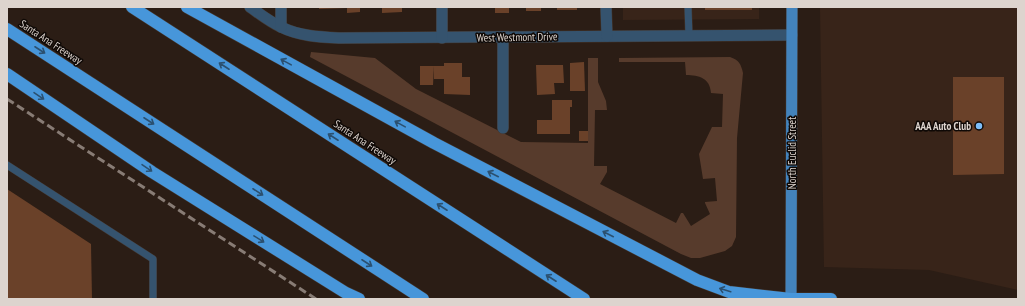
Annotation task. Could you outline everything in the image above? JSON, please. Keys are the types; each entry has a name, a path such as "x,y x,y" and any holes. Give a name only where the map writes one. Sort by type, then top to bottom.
{"highway":[{"name":"Santa Ana Freeway","path":"132,7 584,299"},
{"path":"186,7 434,143 697,280 729,292 791,299 831,299"},
{"name":"Santa Ana Freeway","path":"7,29 423,299"},
{"path":"7,74 152,172 346,293 359,299"}],"main road":[{"name":"North Euclid Street","path":"791,299 792,7"}],"street":[{"name":"West Westmont Drive","path":"250,7 281,27 302,34 318,37 442,38 792,35"},
{"path":"280,7 281,27"},
{"path":"442,7 442,38"},
{"path":"606,7 607,36"},
{"path":"503,37 503,128"}],"lane":[{"path":"688,7 689,36"},
{"path":"7,165 153,259 153,299"}],"shaded area":[{"path":"623,7 759,7 759,19 623,20"},
{"path":"820,7 1018,7 1018,290 929,270 824,267"},
{"path":"311,52 375,58 416,89 521,142 588,143 588,58 598,58 598,82 606,101 607,110 595,110 594,166 607,166 607,172 600,184 676,223 681,213 683,213 691,226 710,214 705,202 717,201 715,178 703,179 699,154 712,127 722,127 723,94 711,93 708,84 703,78 686,75 685,62 619,62 619,58 733,58 739,63 743,73 737,138 736,237 732,246 725,251 700,258 691,258 681,254 310,57"}],"building":[{"path":"319,7 360,7 360,12 347,13 347,8 319,9"},
{"path":"382,7 402,7 402,12 382,13"},
{"path":"495,7 509,7 509,13 495,13"},
{"path":"526,7 541,7 541,11 526,11"},
{"path":"557,7 577,7 577,10 557,10"},
{"path":"705,7 752,7 752,10 705,10"},
{"path":"584,62 585,91 570,91 570,63"},
{"path":"444,63 462,63 462,77 470,77 470,95 444,94 444,79 434,79 434,66 444,66"},
{"path":"536,65 563,65 564,83 554,83 555,94 537,95"},
{"path":"420,66 434,66 433,85 420,85"},
{"name":"AAA Auto Club","path":"953,77 1004,77 1004,174 953,175"},
{"path":"552,100 572,100 572,107 570,107 570,134 537,134 537,120 552,120"},
{"path":"579,131 588,131 588,141 579,141"},
{"path":"7,189 91,244 92,299 7,299"}],"railway":[{"path":"7,99 316,299"}],"place":[{"name":"AAA Auto Club","path":"979,126"}]}
